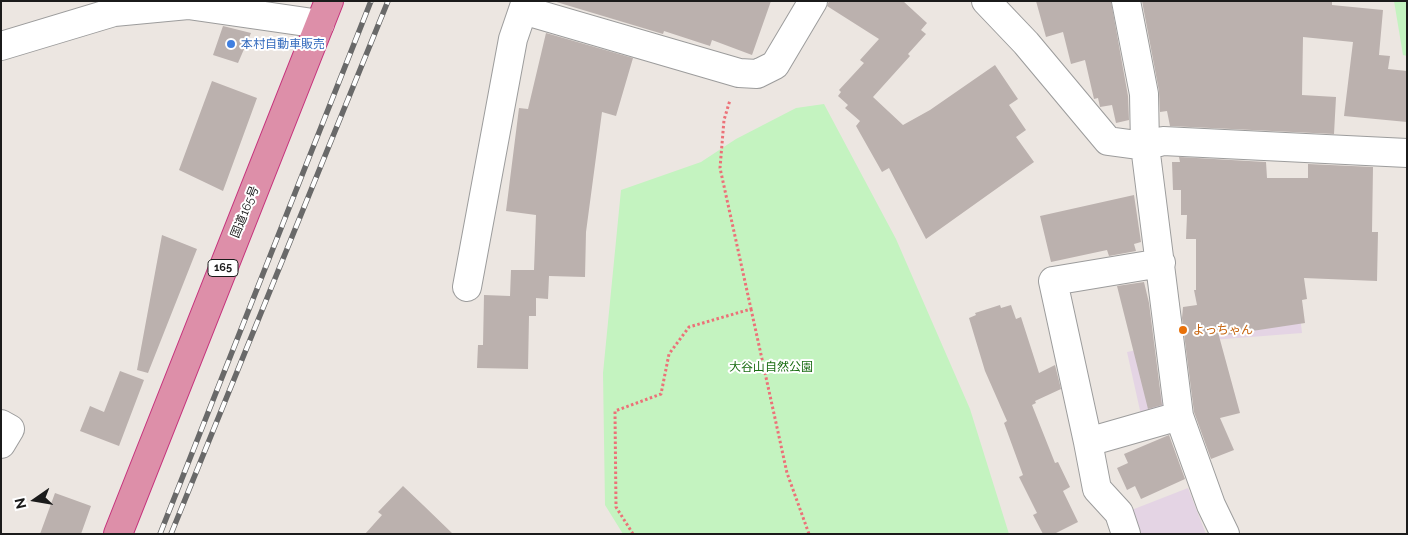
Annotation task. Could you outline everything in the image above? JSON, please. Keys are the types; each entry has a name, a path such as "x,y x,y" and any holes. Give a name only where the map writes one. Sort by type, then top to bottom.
{"highway":[{"name":"国道165号","path":"118,534 324,13"}],"street":[{"path":"467,287 513,39 524,5 739,73 757,74 775,65 813,1"},
{"path":"986,1 1026,43 1108,141 1145,146 1163,142 1407,153"},
{"path":"1126,1 1144,94 1145,146 1179,416 1211,505 1225,534"},
{"path":"1,46 114,12 187,3 324,13"},
{"path":"1126,534 1119,513 1097,489 1053,281 1161,263"},
{"path":"1088,442 1179,416"},
{"path":"1,424 10,430 1,444"}],"path":[{"path":"739,73 724,120 720,168 787,473 809,534"},
{"path":"633,534 616,507 615,411 661,394 669,354 689,327 751,309"}],"shaded area":[{"path":"1299,307 1302,333 1199,341"},
{"path":"1151,347 1164,410 1141,415 1127,352"},
{"path":"1188,488 1206,534 1138,534 1129,511"}],"green space":[{"path":"1394,1 1407,1 1407,56 1403,55"},
{"name":"大谷山自然公園","path":"824,104 896,239 970,409 1009,534 623,534 605,505 603,373 621,190 701,162 736,139 796,108"}],"building":[{"path":"553,1 771,1 752,55 712,40 710,46 664,31 663,34"},
{"path":"829,1 903,1 927,23 921,30 926,34 908,54 910,56 873,97 903,125 930,110 995,65 1018,99 1009,105 1026,130 1016,137 1034,162 926,239 889,168 882,172 856,126 860,121 845,108 848,105 838,96 841,92 839,90 864,63 860,60 879,39 827,6"},
{"path":"1036,1 1111,1 1128,96 1129,120 1116,123 1112,105 1100,107 1098,98 1094,99 1085,60 1071,64 1063,32 1046,37"},
{"path":"1142,1 1332,1 1332,5 1383,10 1379,55 1390,56 1388,69 1407,71 1407,122 1344,116 1353,42 1303,37 1302,95 1336,97 1334,134 1170,126 1167,111 1160,112 1159,91"},
{"name":"本村自動車販売","path":"223,26 251,33 238,63 213,55"},
{"path":"546,33 633,58 616,116 602,112 586,232 585,277 549,276 548,299 536,298 536,316 529,316 528,369 477,368 478,345 483,345 484,295 510,296 511,270 534,270 536,215 506,211 519,108 528,109"},
{"path":"212,81 257,98 223,191 179,170"},
{"path":"1179,157 1266,162 1267,178 1308,178 1308,164 1373,167 1372,232 1378,232 1377,281 1304,278 1307,299 1302,300 1305,323 1219,336 1240,413 1220,418 1234,450 1211,459 1194,412 1182,318 1183,307 1197,305 1194,290 1196,290 1196,239 1186,239 1187,215 1181,215 1181,190 1173,190 1172,162 1180,162"},
{"path":"1134,195 1141,242 1134,244 1136,251 1109,256 1107,250 1051,262 1040,216"},
{"path":"162,235 197,249 148,373 137,370"},
{"path":"1144,282 1149,303 1162,405 1148,409 1117,286"},
{"path":"1000,305 1001,308 1011,305 1016,319 1021,317 1039,373 1055,365 1061,389 1035,401 1036,403 1032,405 1055,463 1058,462 1070,487 1063,491 1078,522 1054,534 1043,534 1033,515 1037,513 1019,477 1023,475 1004,423 1007,421 985,371 969,318 976,315 975,313"},
{"path":"120,371 144,380 119,446 80,431 90,406 104,412"},
{"path":"1169,435 1185,479 1141,499 1135,486 1127,490 1117,468 1128,463 1124,454"},
{"path":"403,486 453,534 365,534 382,515 378,512"},
{"path":"55,493 91,506 81,534 40,534"}],"railway":[{"path":"160,534 371,1"},
{"path":"171,534 388,1"}],"place":[{"name":"本村自動車販売","path":"231,44"},
{"name":"よっちゃん","path":"1183,330"}]}
